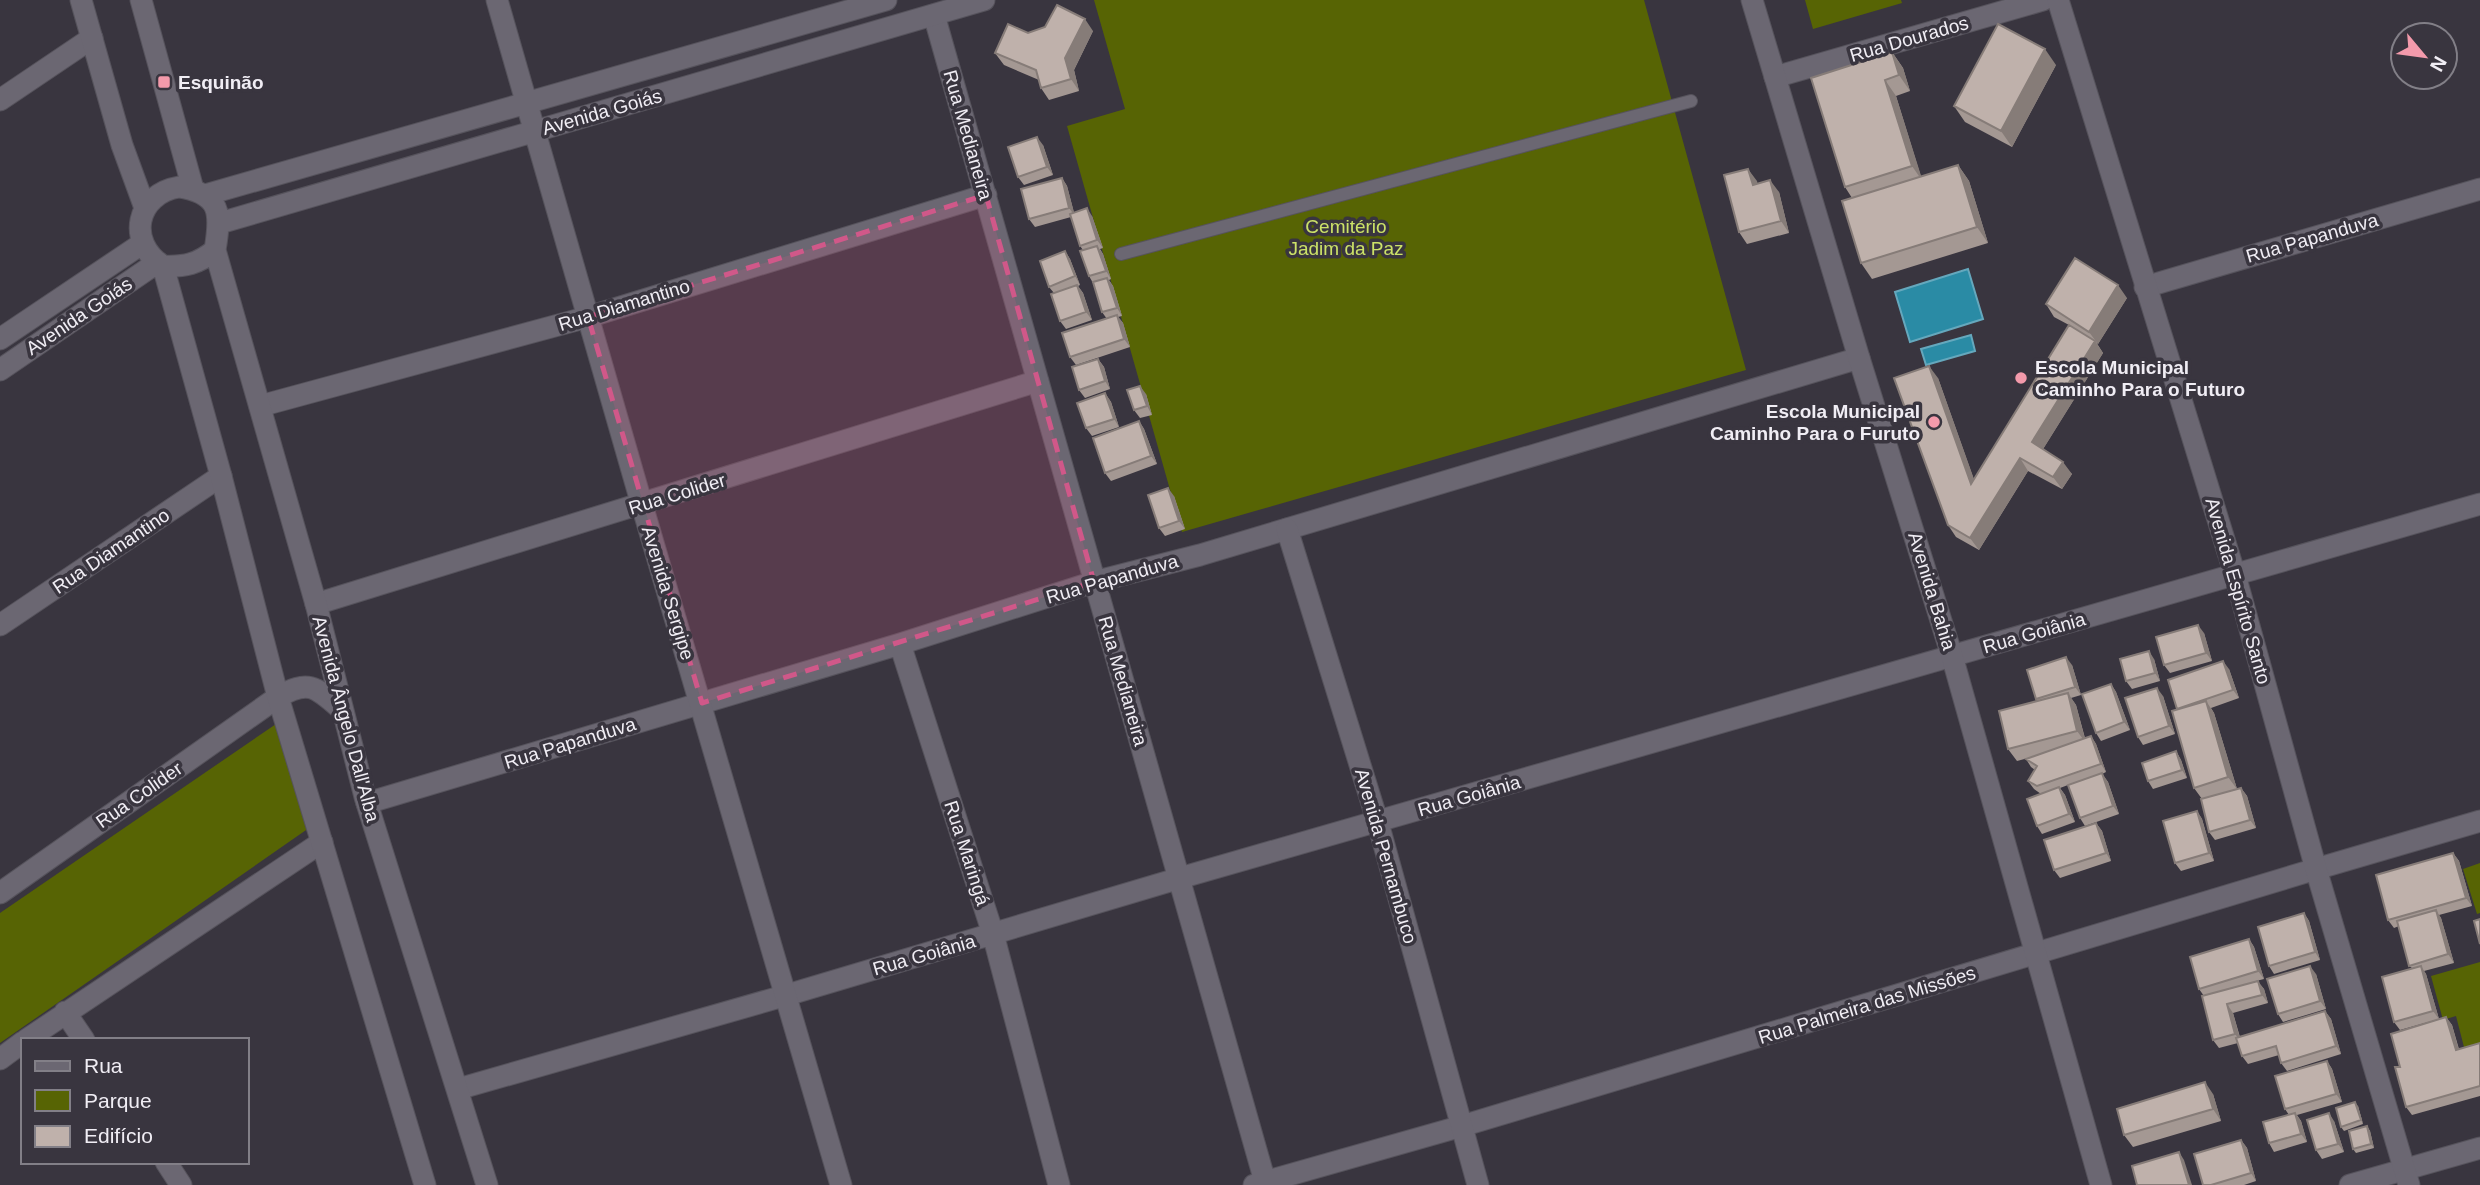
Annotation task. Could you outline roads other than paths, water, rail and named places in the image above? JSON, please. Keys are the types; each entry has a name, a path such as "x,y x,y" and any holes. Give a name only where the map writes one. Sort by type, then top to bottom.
{"street":[{"path":"81,0 122,145 145,208"},
{"path":"141,0 199,192 215,208 220,223 215,250 190,266 160,264"},
{"name":"Avenida Sergipe","path":"497,0 841,1185"},
{"name":"Avenida Goiás","path":"199,192 527,103 829,8 886,0"},
{"name":"Avenida Goiás","path":"220,223 984,0"},
{"name":"Avenida Bahia","path":"1752,0 1952,656 2102,1185"},
{"name":"Rua Dourados","path":"1775,77 2043,0"},
{"name":"Avenida Espírito Santo","path":"2058,0 2235,575 2316,869 2407,1177"},
{"name":"Rua Medianeira","path":"934,15 1180,878 1261,1184"},
{"path":"0,100 92,38"},
{"path":"199,192 179,187 159,192 145,208 140,224 143,243 160,264 221,476 278,697 425,1185"},
{"name":"Rua Papanduva","path":"2145,287 2480,189"},
{"name":"Rua Diamantino","path":"260,406 588,317 986,195"},
{"name":"Avenida Goiás","path":"0,339 143,243"},
{"name":"Avenida Ângelo Dall'Alba","path":"215,250 316,604 367,803 487,1185"},
{"name":"Avenida Goiás","path":"0,370 160,264"},
{"name":"Rua Papanduva","path":"367,803 901,644 1094,582 1200,555 1859,358"},
{"name":"Rua Colider","path":"316,604 1038,381"},
{"name":"Rua Diamantino","path":"0,625 221,476"},
{"name":"Rua Goiânia","path":"458,1089 2480,504"},
{"name":"Avenida Pernambuco","path":"1287,528 1378,823 1478,1185"},
{"name":"Rua Maringá","path":"901,644 993,934 1059,1185"},
{"name":"Rua Colider","path":"0,893 293,688 310,687 341,709"},
{"name":"Rua Palmeira das Missões","path":"1261,1184 2480,821"},
{"path":"28,1038 322,842"},
{"path":"65,1012 83,1038"},
{"path":"0,1059 21,1043"},
{"path":"2350,1185 2407,1177 2480,1148"},
{"path":"167,1164 181,1185"}],"lane":[{"path":"1121,254 1691,101"}],"water":[{"path":"1968,269 1983,319 1910,342 1895,292"},
{"path":"1971,335 1975,351 1926,365 1921,349"}],"place":[{"name":"Esquinão","path":"164,82"},
{"name":"Escola Municipal Caminho Para o Futuro","path":"2021,378"},
{"name":"Escola Municipal Caminho Para o Furuto","path":"1934,422"}],"park label":[{"name":"Cemitério Jadim da Paz","path":"1346,237"}]}
